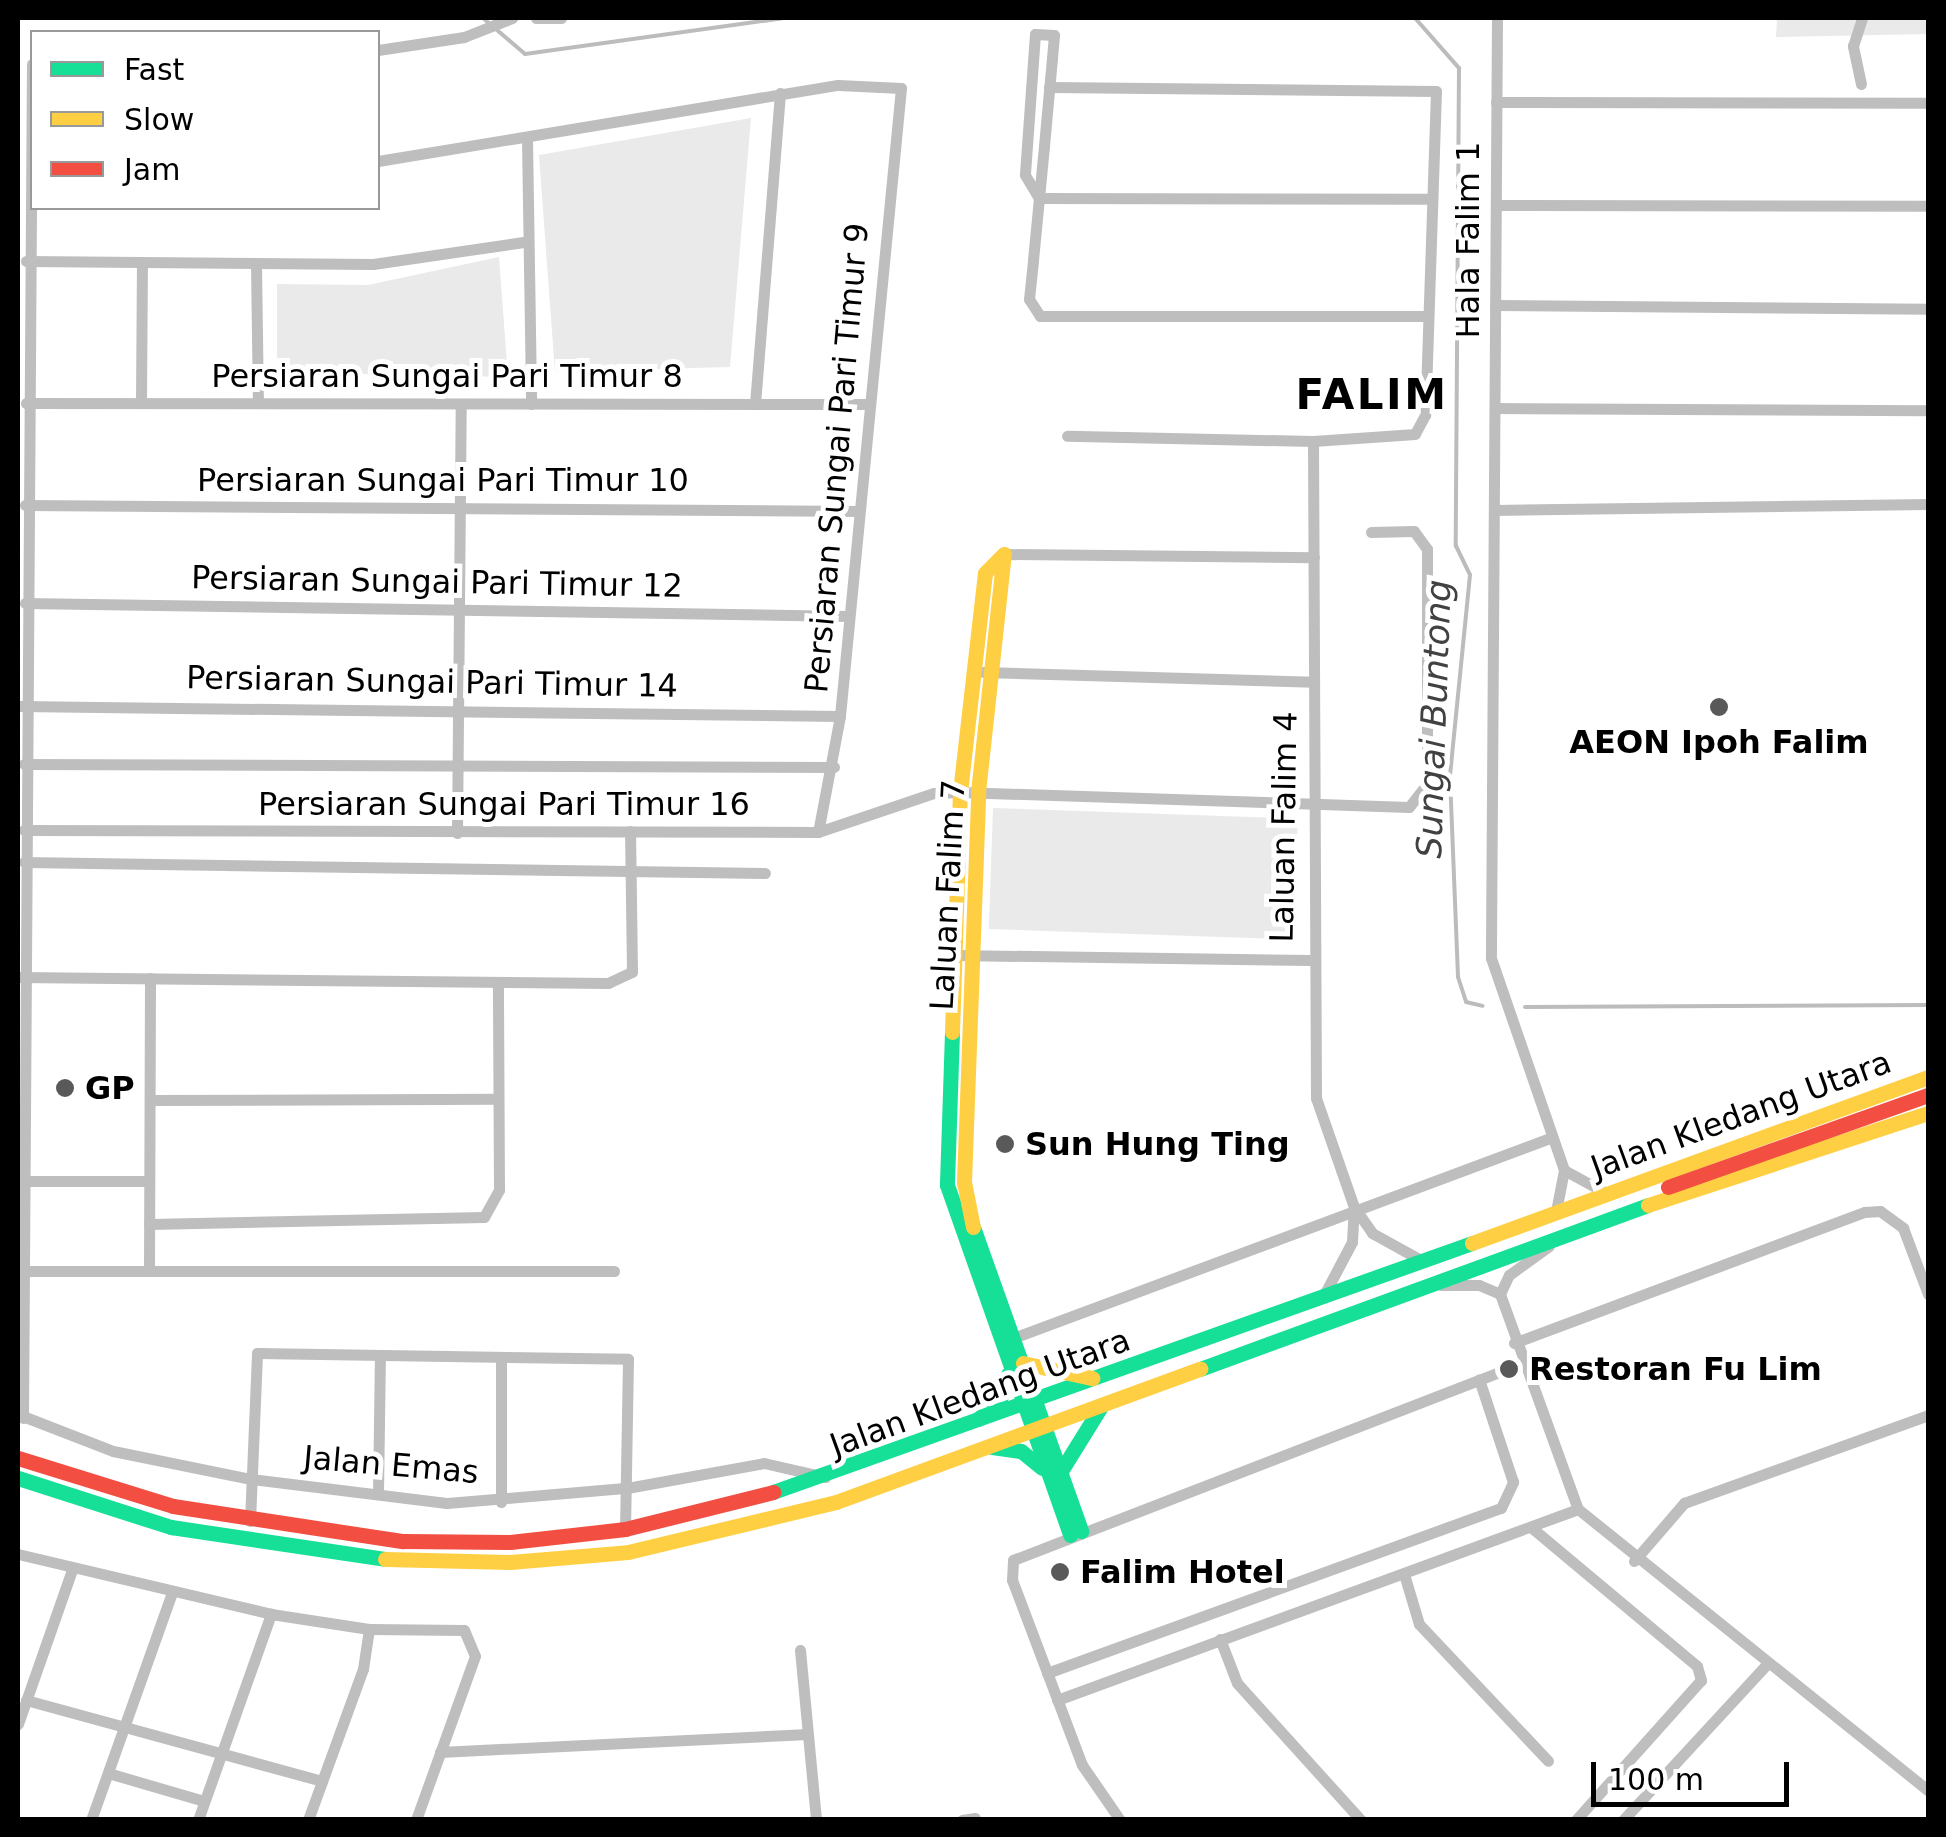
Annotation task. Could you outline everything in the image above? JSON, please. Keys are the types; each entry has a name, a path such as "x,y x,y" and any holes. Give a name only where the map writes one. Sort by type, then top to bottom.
{"main road":[{"path":"1004,554 985,572 960,792 947,1185 1007,1341"},
{"name":"Laluan Falim 7","path":"1004,554 978,792 964,1182 970,1218 1007,1341 1076,1533"},
{"name":"Jalan Kledang Utara","path":"18,1458 250,1521 403,1541 510,1542 625,1529 826,1478 1928,1077"},
{"path":"1487,1266 1564,1226 1928,1095"},
{"name":"Jalan Kledang Utara","path":"18,1478 171,1527 395,1560 510,1562 628,1552 746,1528 990,1446 1440,1286 1560,1239 1928,1112"},
{"path":"972,1426 1000,1399 1016,1366 1099,1378"},
{"path":"990,1446 1021,1451 1054,1473 1076,1435 1103,1405"}],"street":[{"path":"380,50 464,37 512,18"},
{"path":"536,18 561,18"},
{"name":"Hala Falim 1","path":"1496,18 1491,958 1564,1170"},
{"path":"1861,84 1854,46 1862,18"},
{"path":"1039,198 1024,175 1035,34 1054,35 1032,310 1051,318 1427,316"},
{"name":"Persiaran Sungai Pari Timur 9","path":"780,93 838,84 901,88 840,716 834,767 818,832"},
{"path":"1049,87 1436,91 1429,199 1426,416 1416,434 1313,442 1067,436"},
{"path":"380,161 780,93 755,404"},
{"path":"1496,102 1928,103"},
{"path":"526,139 523,242 532,404"},
{"path":"20,1415 20,976 24,862 21,706 30,154"},
{"path":"1039,198 1429,199"},
{"path":"1496,205 1928,206"},
{"path":"26,261 373,264 523,242"},
{"path":"141,402 142,264"},
{"path":"256,264 258,403"},
{"path":"1495,305 1928,309"},
{"name":"Persiaran Sungai Pari Timur 8","path":"26,403 869,404"},
{"path":"457,833 461,404"},
{"path":"1495,408 1928,410"},
{"name":"Laluan Falim 4","path":"1313,442 1310,960 1316,1098 1354,1207 1372,1233 1421,1260"},
{"path":"1494,510 1928,504"},
{"name":"Persiaran Sungai Pari Timur 10","path":"25,505 860,511"},
{"name":"Persiaran Sungai Pari Timur 16","path":"24,830 818,832 934,792 1313,800 1409,807 1426,794 1426,541 1414,531 1371,532"},
{"path":"1004,554 1314,557"},
{"name":"Persiaran Sungai Pari Timur 12","path":"25,603 849,616"},
{"path":"974,672 1313,682"},
{"name":"Persiaran Sungai Pari Timur 14","path":"21,706 458,708 840,716"},
{"path":"24,764 459,769 834,767"},
{"path":"20,976 498,982 630,978 630,831"},
{"name":"Persiaran Sungai Pari Timur 16","path":"24,862 630,867 765,873"},
{"path":"953,955 1310,960"},
{"path":"149,1269 150,978"},
{"path":"149,1224 484,1217 499,1190 498,982"},
{"path":"150,1100 498,1099"},
{"path":"1007,1341 1354,1207 1550,1138"},
{"path":"1556,1211 1564,1170 1606,1193"},
{"path":"23,1182 149,1181"},
{"name":"Laluan Falim 4","path":"1324,1295 1352,1242 1354,1207"},
{"path":"1514,1344 1865,1212 1894,1216 1924,1263 1928,1294"},
{"path":"1560,1239 1509,1274 1500,1294 1520,1364 1578,1509 1634,1562 1928,1790"},
{"path":"23,1271 614,1271"},
{"path":"1440,1286 1480,1285 1500,1294"},
{"path":"250,1521 257,1353 628,1359 625,1529"},
{"path":"378,1494 380,1354"},
{"path":"500,1358 500,1502"},
{"path":"1120,1820 1082,1765 1012,1580 1014,1560 1520,1364"},
{"path":"1047,1673 1500,1508 1512,1482 1479,1379"},
{"name":"Jalan Emas","path":"20,1415 113,1451 251,1479 378,1494 500,1502 627,1488 764,1463 826,1478"},
{"path":"1634,1562 1684,1503 1928,1415"},
{"path":"1057,1700 1578,1509"},
{"path":"1532,1528 1698,1666 1702,1680 1576,1820"},
{"path":"18,1554 72,1570 271,1614 368,1629 446,1627 473,1640 475,1656 416,1820"},
{"path":"18,1724 72,1570"},
{"path":"1404,1574 1420,1624 1548,1761"},
{"path":"91,1820 172,1592"},
{"path":"198,1820 271,1614"},
{"path":"308,1820 364,1670 368,1629"},
{"path":"1220,1640 1237,1683 1361,1820"},
{"path":"800,1650 816,1820"},
{"path":"1623,1820 1767,1664"},
{"path":"26,1700 322,1781"},
{"path":"440,1752 808,1734"},
{"path":"108,1773 204,1802"},
{"path":"962,1820 975,1818"}],"shaded area":[{"path":"1777,18 1928,18 1928,34 1776,37"},
{"path":"751,118 730,367 555,372 539,155"},
{"path":"499,257 508,377 277,372 277,284 368,285"},
{"path":"993,808 1298,819 1294,940 989,929"}],"waterway":[{"name":"Sungai Buntong","path":"483,18 525,54 783,18"},
{"name":"Sungai Buntong","path":"1415,18 1459,68 1456,546 1470,575 1450,777 1458,977 1466,1002 1483,1006"},
{"name":"Sungai Buntong","path":"1525,1007 1928,1005"}],"traffic: fast":[{"path":"952,1032 947,1185 1070,1535"},
{"path":"1200,1369 1648,1205"},
{"path":"973,1227 1081,1531"},
{"path":"773,1492 1472,1243"},
{"path":"978,1419 1000,1399 1008,1374"},
{"path":"1061,1471 1100,1408"},
{"path":"992,1447 1021,1451 1042,1468"},
{"path":"18,1478 171,1527 385,1559"}],"traffic: slow":[{"path":"952,1032 960,792 985,573 1004,554"},
{"path":"973,1227 964,1182 978,792 1004,554"},
{"path":"1472,1243 1928,1077"},
{"path":"1648,1205 1928,1113"},
{"path":"1023,1363 1092,1378"},
{"path":"385,1559 510,1562 628,1552 836,1502 1200,1369"}],"traffic: jam":[{"path":"1668,1187 1928,1095"},
{"path":"18,1458 173,1506 403,1541 510,1542 625,1529 773,1492"}],"place":[{"name":"AEON Ipoh Falim","path":"1719,707"},
{"name":"GP","path":"65,1088"},
{"name":"Sun Hung Ting","path":"1005,1144"},
{"name":"Restoran Fu Lim","path":"1509,1369"},
{"name":"Falim Hotel","path":"1060,1572"}],"district":[{"name":"FALIM","path":"1372,395"}]}
